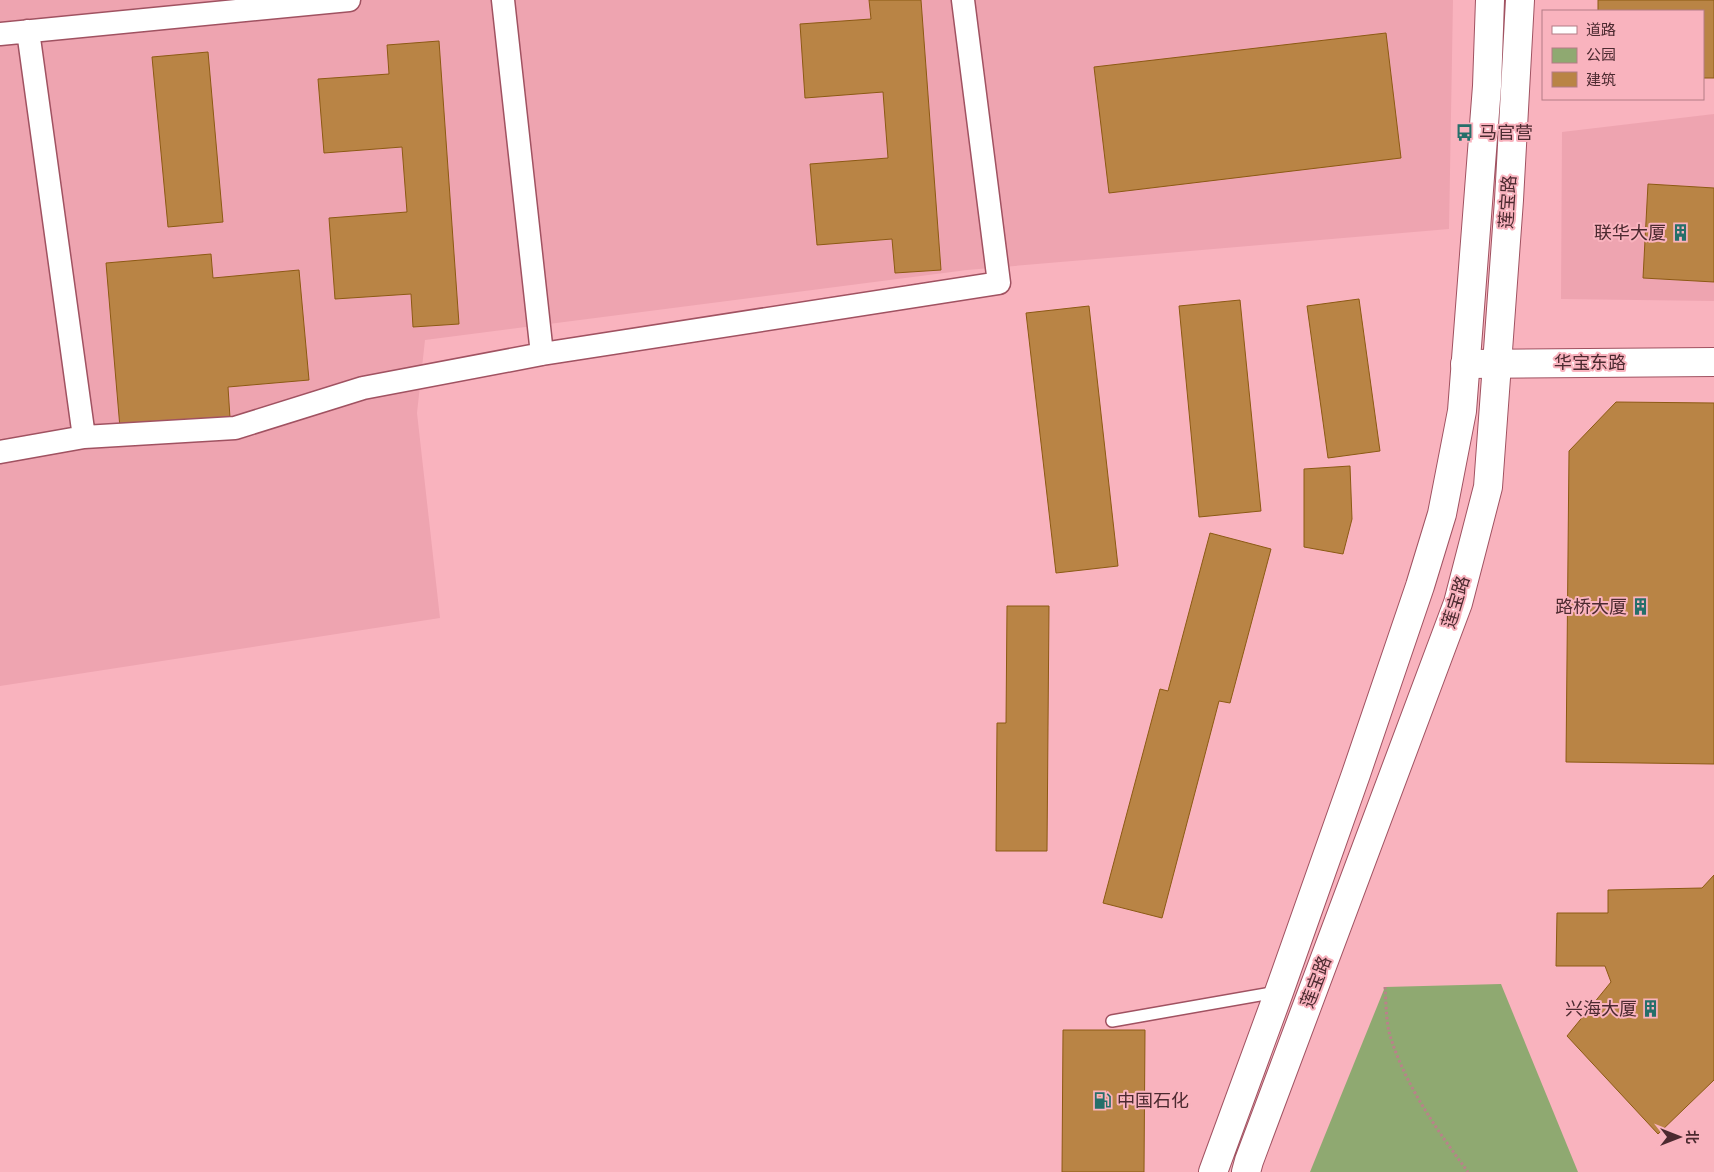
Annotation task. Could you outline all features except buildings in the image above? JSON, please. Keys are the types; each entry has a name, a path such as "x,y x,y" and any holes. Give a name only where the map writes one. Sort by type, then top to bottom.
{"main road":[{"name":"莲宝路","path":"1213,1172 1279,992 1420,586 1442,514 1462,411 1487,86 1490,0"},
{"name":"莲宝路","path":"1246,1172 1458,603 1488,487 1509,191 1520,0"},
{"name":"华宝东路","path":"1465,364 1714,362"}],"street":[{"path":"0,34 349,0"},
{"path":"503,0 542,354"},
{"path":"0,452 84,437 235,428 364,388 542,354 999,283 963,0"},
{"path":"28,31 84,437"}],"lane":[{"path":"1112,1021 1279,992"}],"path":[{"path":"1385,987 1389,1032 1407,1077 1436,1128 1468,1172"}],"shaded area":[{"path":"0,0 1453,0 1449,229 967,270 425,340 417,413 440,618 0,686"},
{"path":"1714,114 1714,301 1561,299 1562,132"}],"green space":[{"path":"1501,984 1578,1172 1310,1172 1385,987"}],"place":[{"name":"马官营","path":"1465,133"},
{"name":"联华大厦","path":"1680,233"},
{"name":"路桥大厦","path":"1641,607"},
{"name":"兴海大厦","path":"1651,1009"},
{"name":"中国石化","path":"1103,1101"}]}
